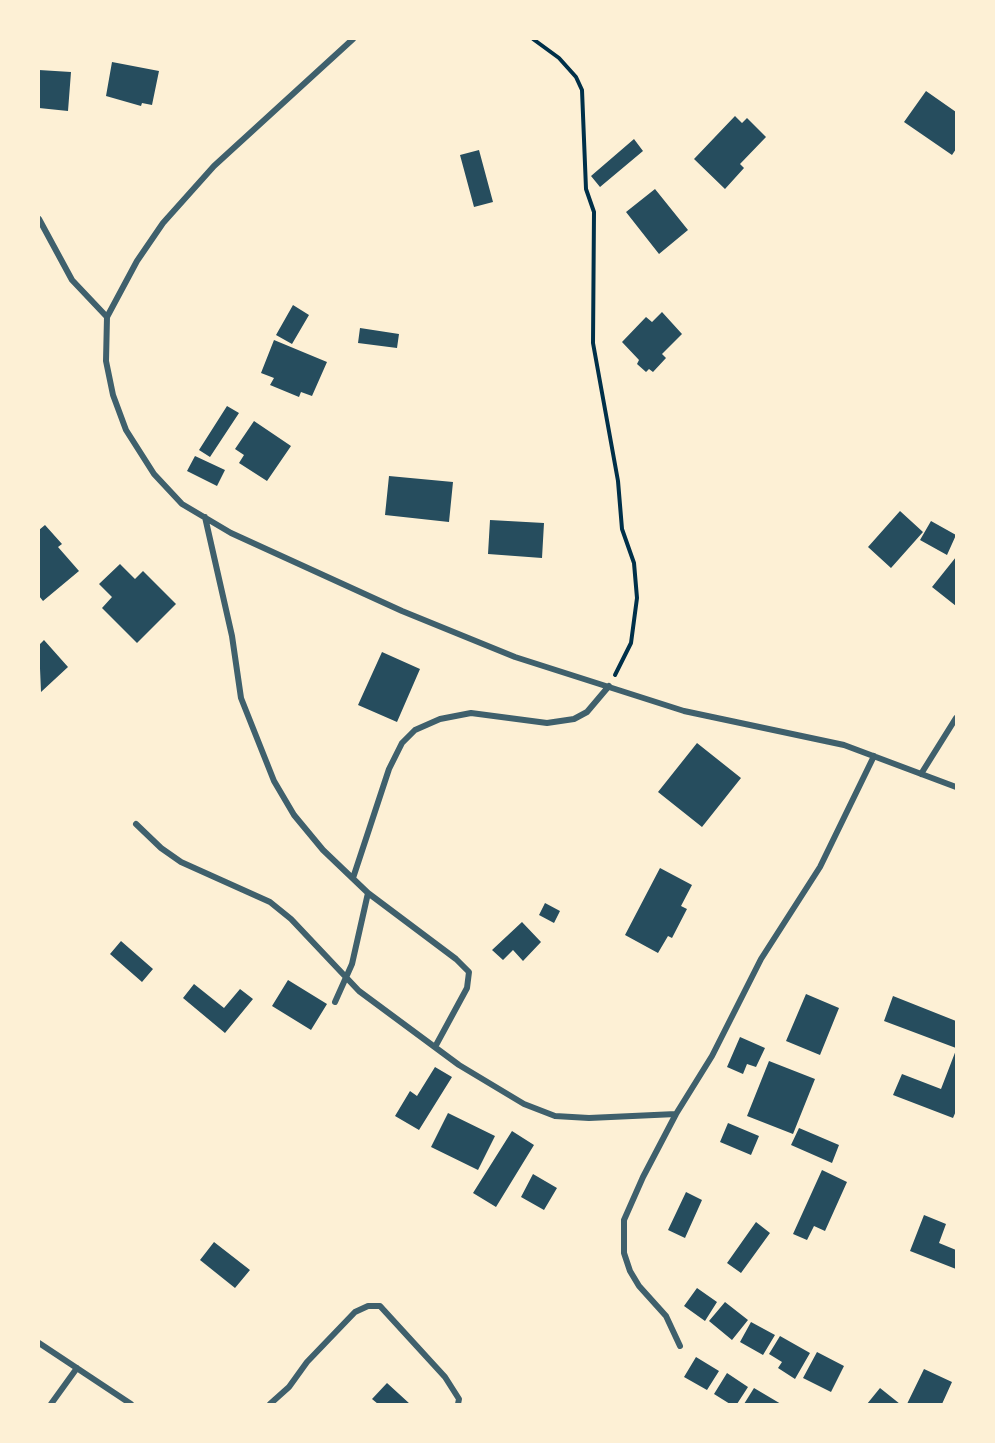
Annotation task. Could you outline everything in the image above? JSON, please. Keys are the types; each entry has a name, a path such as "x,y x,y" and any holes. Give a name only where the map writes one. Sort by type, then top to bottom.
{"street":[{"path":"353,39 214,166 163,223 132,270 107,317 106,361 113,395 126,430 154,474 182,504 231,533 402,611 515,657 684,711 844,745 956,787"},
{"path":"39,219 72,280 107,317"},
{"path":"204,517 232,636 242,698 255,737 274,781 294,815 323,850 368,893 456,959 469,972 467,988 435,1047"},
{"path":"353,878 389,769 402,743 415,730 440,719 471,713 547,723 574,719 587,712 609,686"},
{"path":"921,774 956,718"},
{"path":"680,1346 666,1316 639,1286 630,1271 622,1238 629,1208 676,1114 712,1056 761,959 820,867 874,756"},
{"path":"136,824 161,848 181,862 270,902 299,926 359,991 435,1047 524,1104 555,1116 589,1119 676,1114"},
{"path":"335,1002 352,964 368,893"},
{"path":"270,1404 289,1387 307,1362 355,1312 368,1306 380,1306 445,1377 459,1400 458,1404"},
{"path":"39,1343 131,1404"},
{"path":"51,1404 77,1368"}],"path":[{"path":"533,39 559,58 576,78 582,90 580,105 586,189 594,212 593,343 618,481 622,529 634,563 637,598 631,643 609,686"}],"building":[{"path":"112,62 159,71 152,105 142,103 141,106 106,96"},
{"path":"39,70 71,72 68,111 39,108"},
{"path":"926,91 956,112 956,149 952,155 904,122"},
{"path":"735,116 742,123 747,118 766,137 740,164 744,168 725,189 694,159"},
{"path":"634,139 643,151 600,187 591,176"},
{"path":"479,150 493,202 474,207 460,155"},
{"path":"655,189 688,230 659,254 626,212"},
{"path":"293,305 309,315 292,344 276,335"},
{"path":"662,312 682,334 662,354 666,358 653,372 649,369 646,372 637,364 639,360 622,342 646,317 652,322"},
{"path":"360,328 399,334 397,348 358,343"},
{"path":"274,340 327,362 312,396 301,392 299,397 270,385 274,378 261,373"},
{"path":"227,406 239,413 210,457 199,450"},
{"path":"254,421 291,446 267,481 239,463 244,455 235,449"},
{"path":"195,456 225,470 217,486 187,471"},
{"path":"389,476 453,482 449,522 385,515"},
{"path":"900,511 923,532 891,568 868,547"},
{"path":"490,520 544,523 542,558 488,554"},
{"path":"931,521 956,535 947,555 920,540"},
{"path":"45,525 62,544 58,547 79,571 43,601 39,596 39,530"},
{"path":"956,557 956,606 932,587"},
{"path":"120,564 135,579 143,571 176,604 137,643 102,608 112,597 99,584"},
{"path":"44,640 68,667 41,692 39,645"},
{"path":"382,652 420,669 397,722 358,705"},
{"path":"697,743 741,778 702,827 658,792"},
{"path":"660,868 692,885 681,906 687,909 672,938 668,936 658,953 625,935"},
{"path":"545,903 560,911 554,923 539,915"},
{"path":"522,922 541,942 523,961 513,950 503,960 492,950"},
{"path":"121,941 153,969 142,982 110,954"},
{"path":"288,980 327,1004 311,1030 272,1006"},
{"path":"194,984 224,1008 240,989 253,999 225,1033 183,998"},
{"path":"806,994 839,1008 820,1055 786,1041"},
{"path":"893,996 956,1021 956,1048 884,1021"},
{"path":"740,1037 765,1048 756,1067 747,1064 743,1074 727,1067"},
{"path":"956,1050 956,1111 953,1118 893,1095 902,1074 941,1089"},
{"path":"769,1061 815,1079 793,1134 747,1116"},
{"path":"435,1067 452,1077 419,1130 395,1116 410,1091 417,1096"},
{"path":"448,1113 495,1136 478,1170 431,1147"},
{"path":"728,1123 759,1136 751,1155 720,1142"},
{"path":"799,1128 839,1145 832,1163 791,1145"},
{"path":"512,1131 534,1145 496,1207 473,1193"},
{"path":"822,1170 847,1182 825,1231 814,1226 807,1240 793,1234"},
{"path":"533,1174 557,1188 544,1210 521,1197"},
{"path":"686,1192 702,1200 685,1238 668,1230"},
{"path":"924,1215 946,1224 939,1243 956,1250 956,1269 910,1251"},
{"path":"756,1222 770,1233 741,1273 727,1263"},
{"path":"214,1242 250,1270 235,1288 200,1260"},
{"path":"697,1288 717,1302 705,1321 684,1306"},
{"path":"725,1302 748,1320 732,1340 709,1321"},
{"path":"751,1322 775,1335 763,1355 740,1342"},
{"path":"780,1336 810,1353 795,1379 778,1368 782,1362 769,1354"},
{"path":"817,1352 844,1366 831,1392 803,1378"},
{"path":"696,1357 719,1371 707,1390 684,1377"},
{"path":"924,1369 952,1382 942,1404 907,1404"},
{"path":"727,1373 748,1387 737,1404 730,1404 714,1394"},
{"path":"387,1383 410,1404 378,1404 372,1399"},
{"path":"754,1388 781,1404 744,1404"},
{"path":"880,1388 900,1404 867,1404"}]}
